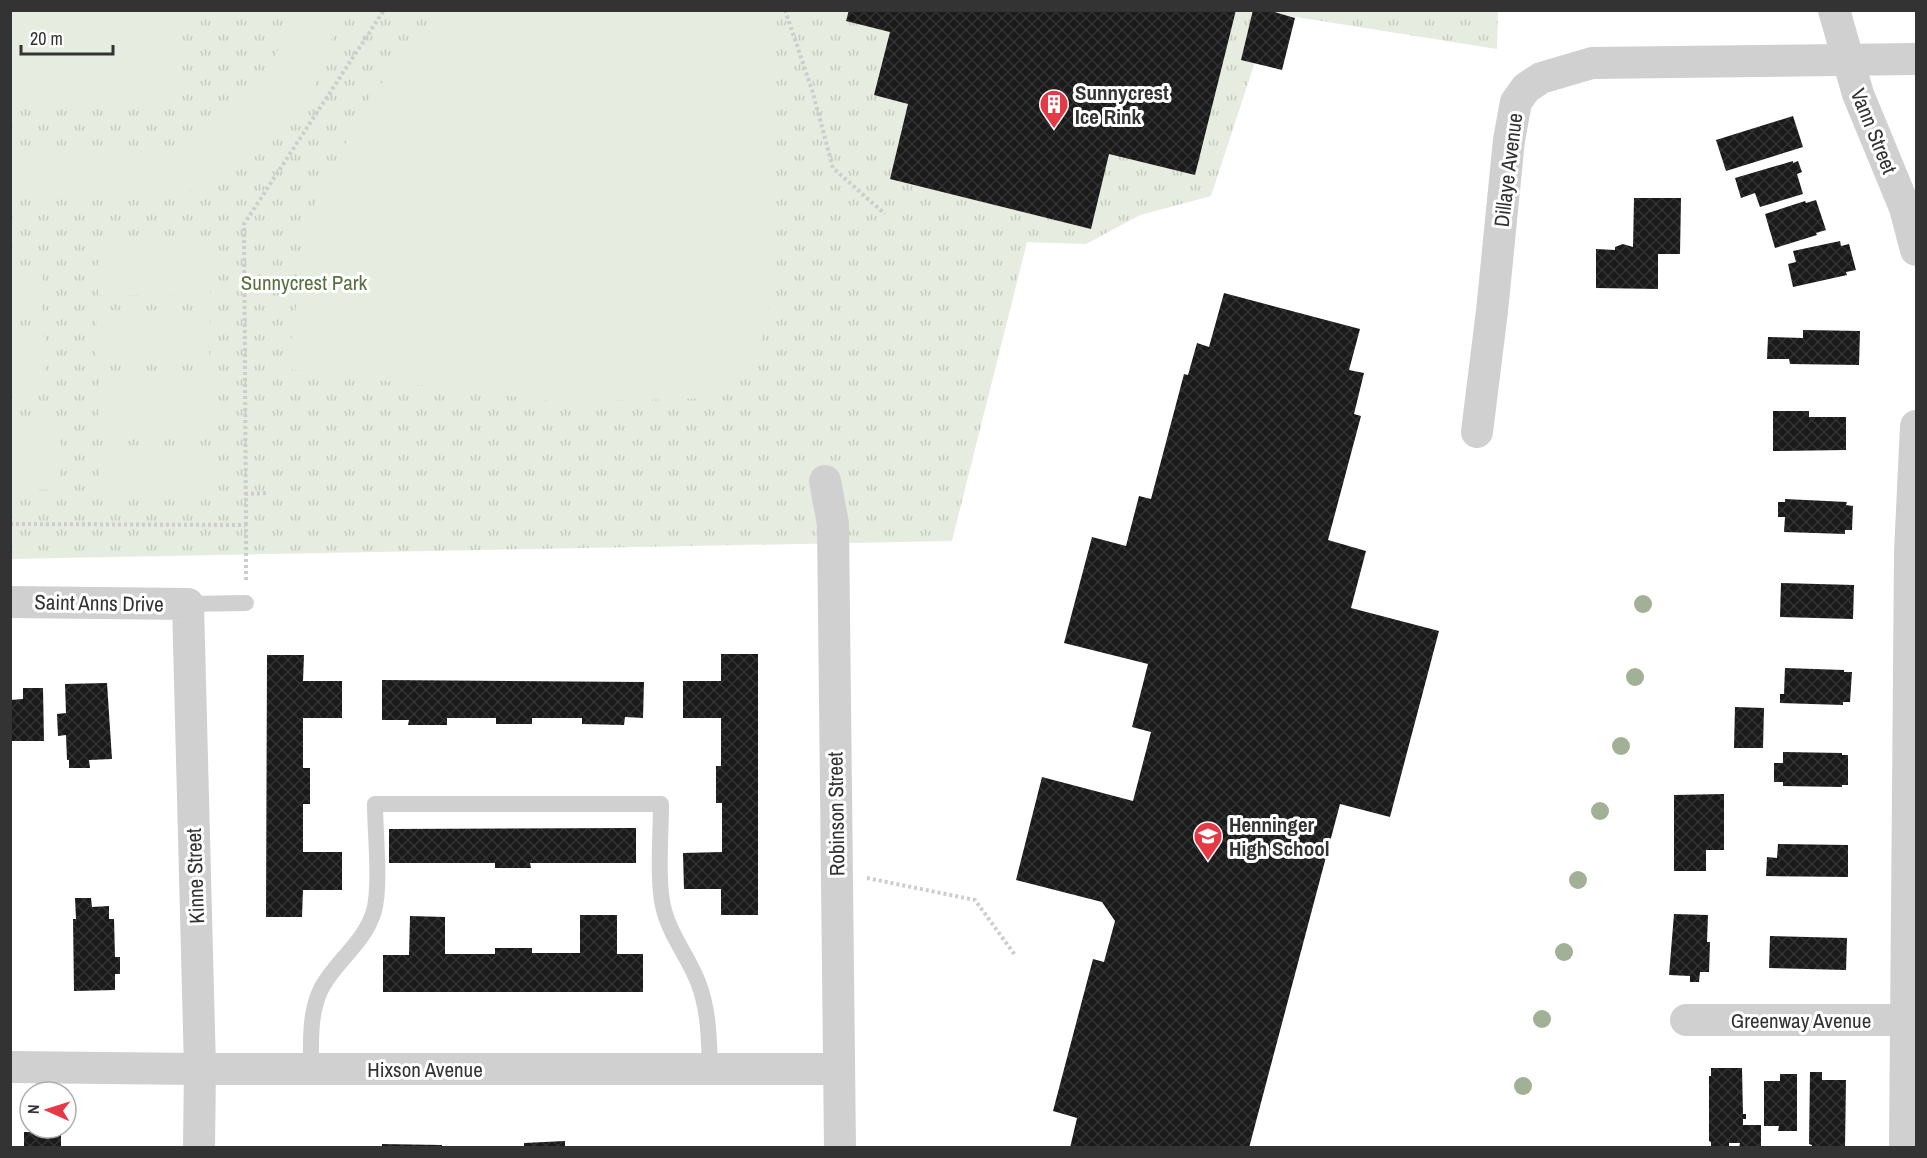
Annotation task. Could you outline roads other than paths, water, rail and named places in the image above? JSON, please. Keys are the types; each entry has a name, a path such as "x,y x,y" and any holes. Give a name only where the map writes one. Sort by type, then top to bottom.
{"street":[{"name":"Vann Street","path":"1834,10 1858,94 1905,208 1917,250"},
{"name":"Dillaye Avenue","path":"1477,432 1509,140 1516,102 1526,88 1541,78 1592,63 1917,59"},
{"path":"1905,1148 1912,1020 1910,552 1917,426"},
{"name":"Robinson Street","path":"825,481 833,524 840,1148"},
{"name":"Saint Anns Drive","path":"10,602 188,604"},
{"name":"Kinne Street","path":"188,604 200,1069 199,1148"},
{"name":"Greenway Avenue","path":"1686,1020 1912,1020"},
{"name":"Hixson Avenue","path":"10,1067 840,1069"}],"lane":[{"path":"188,604 246,603"},
{"path":"311,1069 311,1036 316,1001 331,974 367,927 374,910 376,893 375,804 661,804 662,905 670,927 698,982 706,1013 710,1069"}],"place":[{"name":"Sunnycrest Ice Rink","path":"1054,130"},
{"name":"Henninger High School","path":"1208,862"}],"park label":[{"name":"Sunnycrest Park","path":"304,282"}]}
